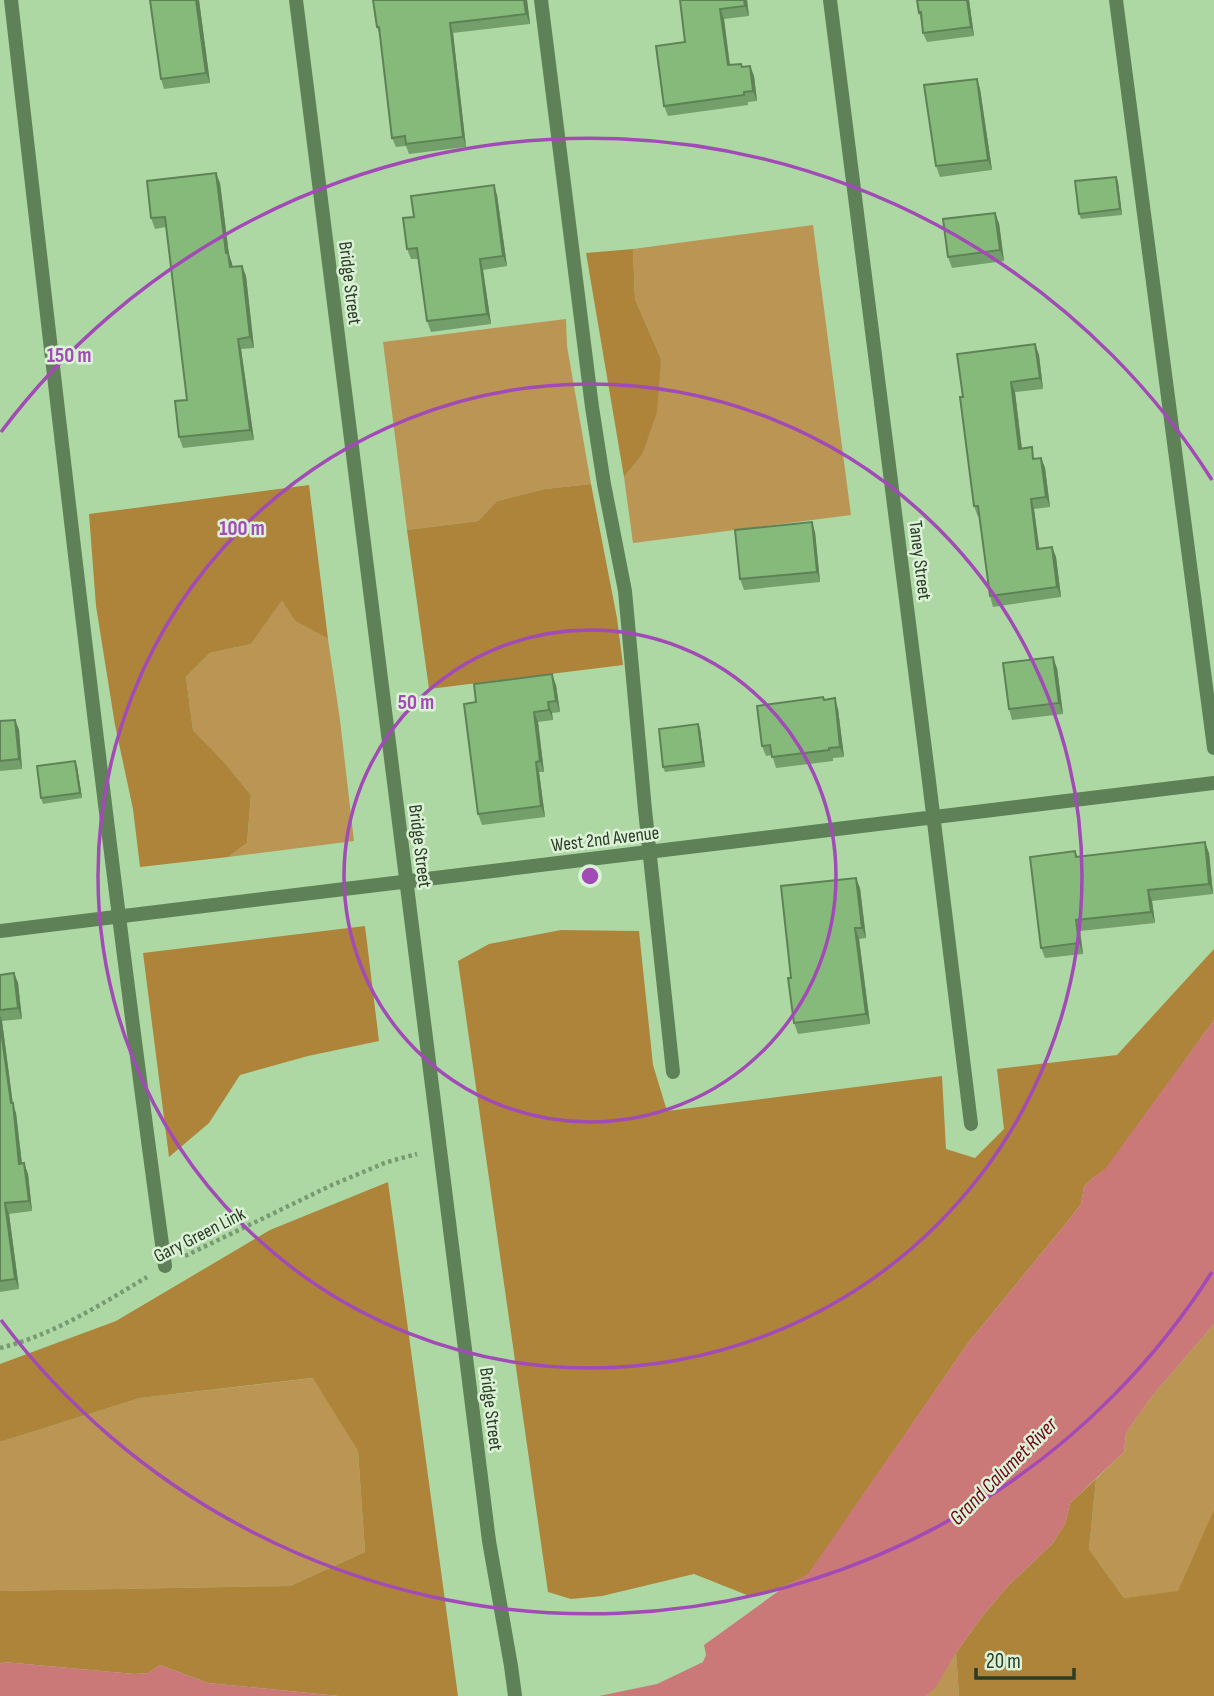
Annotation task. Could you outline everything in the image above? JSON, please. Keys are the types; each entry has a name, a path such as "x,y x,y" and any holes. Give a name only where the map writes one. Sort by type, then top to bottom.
{"street":[{"path":"11,0 81,612 165,1266"},
{"name":"Bridge Street","path":"296,0 489,1541 514,1696"},
{"path":"541,0 592,407 625,591 673,1072"},
{"name":"Taney Street","path":"830,0 971,1124"},
{"path":"1116,0 1214,748"},
{"name":"West 2nd Avenue","path":"0,931 1214,783"}],"path":[{"name":"Gary Green Link","path":"0,1348 60,1326 165,1266 332,1185 387,1162 416,1154"}],"shaded area":[{"path":"813,225 851,515 633,543 624,477 642,455 661,359 635,299 633,249"},
{"path":"633,249 635,299 661,359 657,412 642,455 624,477 586,253"},
{"path":"566,319 567,346 591,484 545,489 497,501 478,521 407,530 383,342"},
{"path":"591,484 617,618 623,665 429,689 407,530 478,521 497,501 545,489"},
{"path":"309,485 328,639 295,621 282,600 251,644 210,653 186,677 193,730 251,795 247,843 228,857 140,867 133,809 115,725 96,606 89,514"},
{"path":"282,599 295,621 328,639 354,841 228,857 247,843 251,795 193,730 186,677 210,653 251,644"},
{"path":"365,926 379,1041 308,1056 240,1075 209,1123 169,1157 143,953"},
{"path":"561,930 639,931 653,1065 667,1111 942,1076 946,1149 975,1158 1004,1129 997,1069 1117,1055 1214,949 1214,1020 1105,1170 1084,1187 1081,1204 968,1343 808,1575 752,1597 694,1574 602,1596 571,1599 548,1592 458,961 489,944"},
{"path":"388,1182 458,1696 339,1696 208,1683 160,1665 148,1673 134,1674 4,1662 0,1664 0,1591 290,1586 365,1552 358,1451 313,1378 140,1398 0,1442 0,1364 116,1321 270,1230"},
{"path":"1214,1324 1214,1696 1178,1592 1124,1598 1089,1549 1096,1479 1124,1452 1126,1433 1152,1396"},
{"path":"314,1378 358,1451 365,1552 290,1586 0,1591 0,1442 140,1398"},
{"path":"1096,1479 1089,1549 1124,1598 1178,1591 1214,1510 1214,1696 959,1696 956,1653 1007,1587 1052,1544 1065,1524 1070,1503"},
{"path":"956,1653 959,1696 926,1696 936,1686"}],"water":[{"name":"Grand Calumet River","path":"1214,1020 1214,1324 1152,1396 1126,1433 1124,1452 1070,1503 1065,1524 1052,1544 1007,1587 981,1618 936,1687 926,1696 599,1696 657,1684 703,1662 706,1655 704,1645 787,1585 808,1574 968,1343 1081,1204 1084,1187 1105,1169"},
{"path":"4,1662 134,1674 148,1673 160,1665 208,1683 339,1696 0,1696 0,1664"}],"building":[{"path":"150,0 196,0 206,73 161,79"},
{"path":"373,0 524,0 526,14 450,23 463,137 406,144 405,136 392,138 379,27"},
{"path":"680,0 744,0 745,6 720,9 728,65 750,66 753,91 744,92 744,95 664,106 656,46 685,42"},
{"path":"917,0 967,0 971,27 923,33"},
{"path":"977,79 988,160 936,166 924,85"},
{"path":"216,173 226,253 230,267 242,266 250,337 238,339 250,430 179,437 175,401 187,400 165,217 151,218 147,181"},
{"path":"1116,177 1120,209 1079,214 1075,181"},
{"path":"494,185 503,256 480,259 487,314 427,321 417,248 407,249 403,218 414,217 411,196"},
{"path":"995,213 1000,250 948,257 943,219"},
{"path":"1035,344 1040,378 1011,382 1019,449 1032,447 1033,459 1041,458 1046,497 1031,499 1037,549 1052,547 1057,587 990,596 978,506 974,506 957,354"},
{"path":"812,522 817,572 740,579 735,530"},
{"path":"1053,657 1059,703 1009,709 1003,663"},
{"path":"552,674 556,701 548,702 549,710 534,712 540,761 536,762 541,806 478,814 464,704 476,702 474,684"},
{"path":"823,697 824,700 835,698 840,747 772,757 770,745 762,746 757,706"},
{"path":"15,720 19,759 0,761 0,721"},
{"path":"698,724 703,762 663,767 659,729"},
{"path":"75,761 80,793 41,798 37,766"},
{"path":"1205,842 1209,884 1148,890 1151,912 1076,920 1079,943 1041,948 1030,857 1075,851 1076,857"},
{"path":"856,878 862,928 855,928 866,1014 794,1023 781,886"},
{"path":"14,973 18,1008 0,1010 0,975"},
{"path":"0,1023 13,1103 19,1164 24,1163 29,1201 5,1203 15,1279 0,1281"}]}
